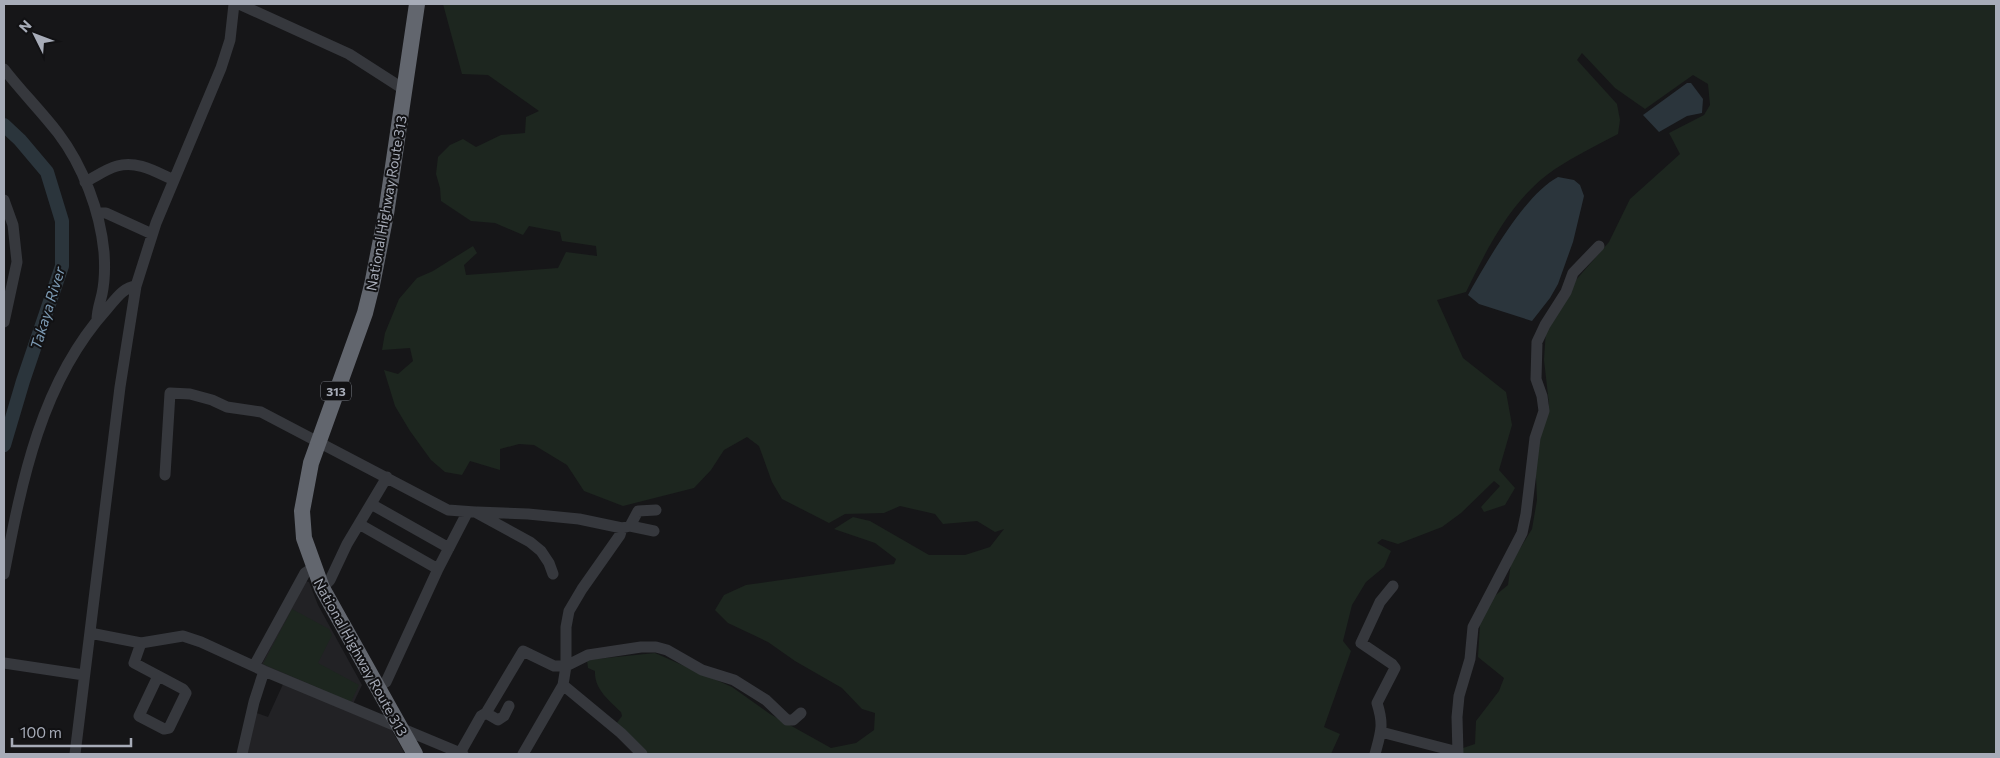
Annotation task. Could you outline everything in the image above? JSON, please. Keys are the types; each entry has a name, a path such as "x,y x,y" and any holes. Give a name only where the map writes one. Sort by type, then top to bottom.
{"highway":[{"name":"National Highway Route 313","path":"415,754 322,588 304,538 302,511 317,442 372,285 386,214 417,4"}],"street":[{"path":"74,754 120,386 136,286 152,234 221,68 230,40 234,4"},
{"path":"239,4 349,54 405,90"},
{"path":"4,69 57,132 74,158 97,213 104,251 105,273 102,295 97,310 98,320"},
{"path":"85,182 117,166 132,164 148,167 174,180"},
{"path":"4,200 17,262 4,322"},
{"path":"97,213 106,213 152,234"},
{"path":"1381,732 1458,753 1457,717 1459,696 1470,659 1473,627 1522,532 1526,514 1535,438 1544,411 1542,396 1536,379 1538,342 1545,325 1566,292 1574,273 1598,246"},
{"path":"4,574 20,490 37,432 59,378 98,320 126,288 136,286"},
{"path":"165,475 170,393 190,394 212,400 227,407 261,412 448,510 579,519 654,531"},
{"path":"322,588 330,580 347,544 387,477"},
{"path":"371,504 449,548"},
{"path":"523,754 563,685 566,666 566,627 569,612 582,589 638,511 656,510"},
{"path":"377,687 386,682 438,569 471,513"},
{"path":"471,513 530,542 541,551 549,563 553,574"},
{"path":"359,524 438,569"},
{"path":"242,754 254,702 259,669 305,573 314,568"},
{"path":"1375,754 1382,720 1377,703 1395,668 1361,643 1380,602 1393,586"},
{"path":"90,633 142,643 183,636 201,642 259,669 461,754 481,716 486,713 523,651 554,666 566,666 588,655 641,647 656,647 667,650 702,670 734,680 766,700 787,720 793,720 801,713"},
{"path":"142,643 134,663 183,689 186,693 169,728 164,729 139,716 158,676"},
{"path":"4,663 84,675"},
{"path":"563,685 621,733 642,754"},
{"path":"486,713 498,720 504,716 509,706"},
{"path":"1418,754 1419,742"}],"shaded area":[{"path":"443,4 1996,4 1996,754 1460,754 1460,749 1475,744 1476,721 1499,691 1504,678 1478,657 1480,624 1486,603 1508,585 1511,563 1532,529 1537,500 1535,455 1539,430 1549,404 1544,360 1546,329 1576,280 1609,242 1630,199 1680,154 1669,133 1704,115 1710,105 1708,84 1693,75 1645,109 1615,88 1582,53 1577,60 1617,104 1620,120 1618,134 1563,164 1539,181 1513,209 1502,225 1466,292 1437,300 1463,358 1506,392 1512,425 1499,470 1515,488 1505,505 1484,512 1481,507 1500,486 1494,481 1461,513 1442,527 1398,544 1382,539 1377,543 1391,551 1384,567 1366,582 1352,605 1343,641 1351,651 1324,727 1340,734 1331,754 647,754 616,724 622,716 621,712 600,689 595,677 595,671 588,668 587,660 655,653 732,687 770,714 831,748 856,743 874,730 875,713 862,709 842,688 795,661 768,642 728,623 715,610 724,595 746,585 894,564 896,559 875,543 834,529 853,517 870,521 929,555 965,555 990,547 1004,529 995,532 977,521 943,524 935,514 900,506 884,513 845,514 829,523 782,499 772,482 759,446 747,437 724,450 711,470 694,488 623,506 584,491 567,465 534,445 519,444 500,449 500,470 470,461 462,475 445,472 431,460 395,406 384,370 398,374 413,361 410,348 382,350 385,333 399,299 417,278 433,271 473,246 477,253 464,265 466,275 558,268 566,252 597,256 596,246 562,241 560,232 529,226 523,235 495,223 471,221 441,201 436,174 438,157 450,145 463,139 476,147 501,135 525,133 526,117 539,111 488,75 462,74"},
{"path":"1687,83 1691,83 1703,99 1702,113 1687,116 1659,132 1643,115"},
{"path":"1558,177 1574,180 1580,185 1584,196 1573,242 1558,284 1550,298 1532,321 1479,304 1468,295 1507,230 1533,198"},
{"path":"305,581 309,582 318,605 362,685 353,704 261,666"},
{"path":"292,609 329,629 332,635 318,663 359,685 351,702 263,664"},
{"path":"284,682 390,727 405,754 244,754 254,712 268,717"}],"waterway":[{"name":"Takaya River","path":"4,125 20,140 47,172 62,221 62,266 23,381 4,445"}]}
